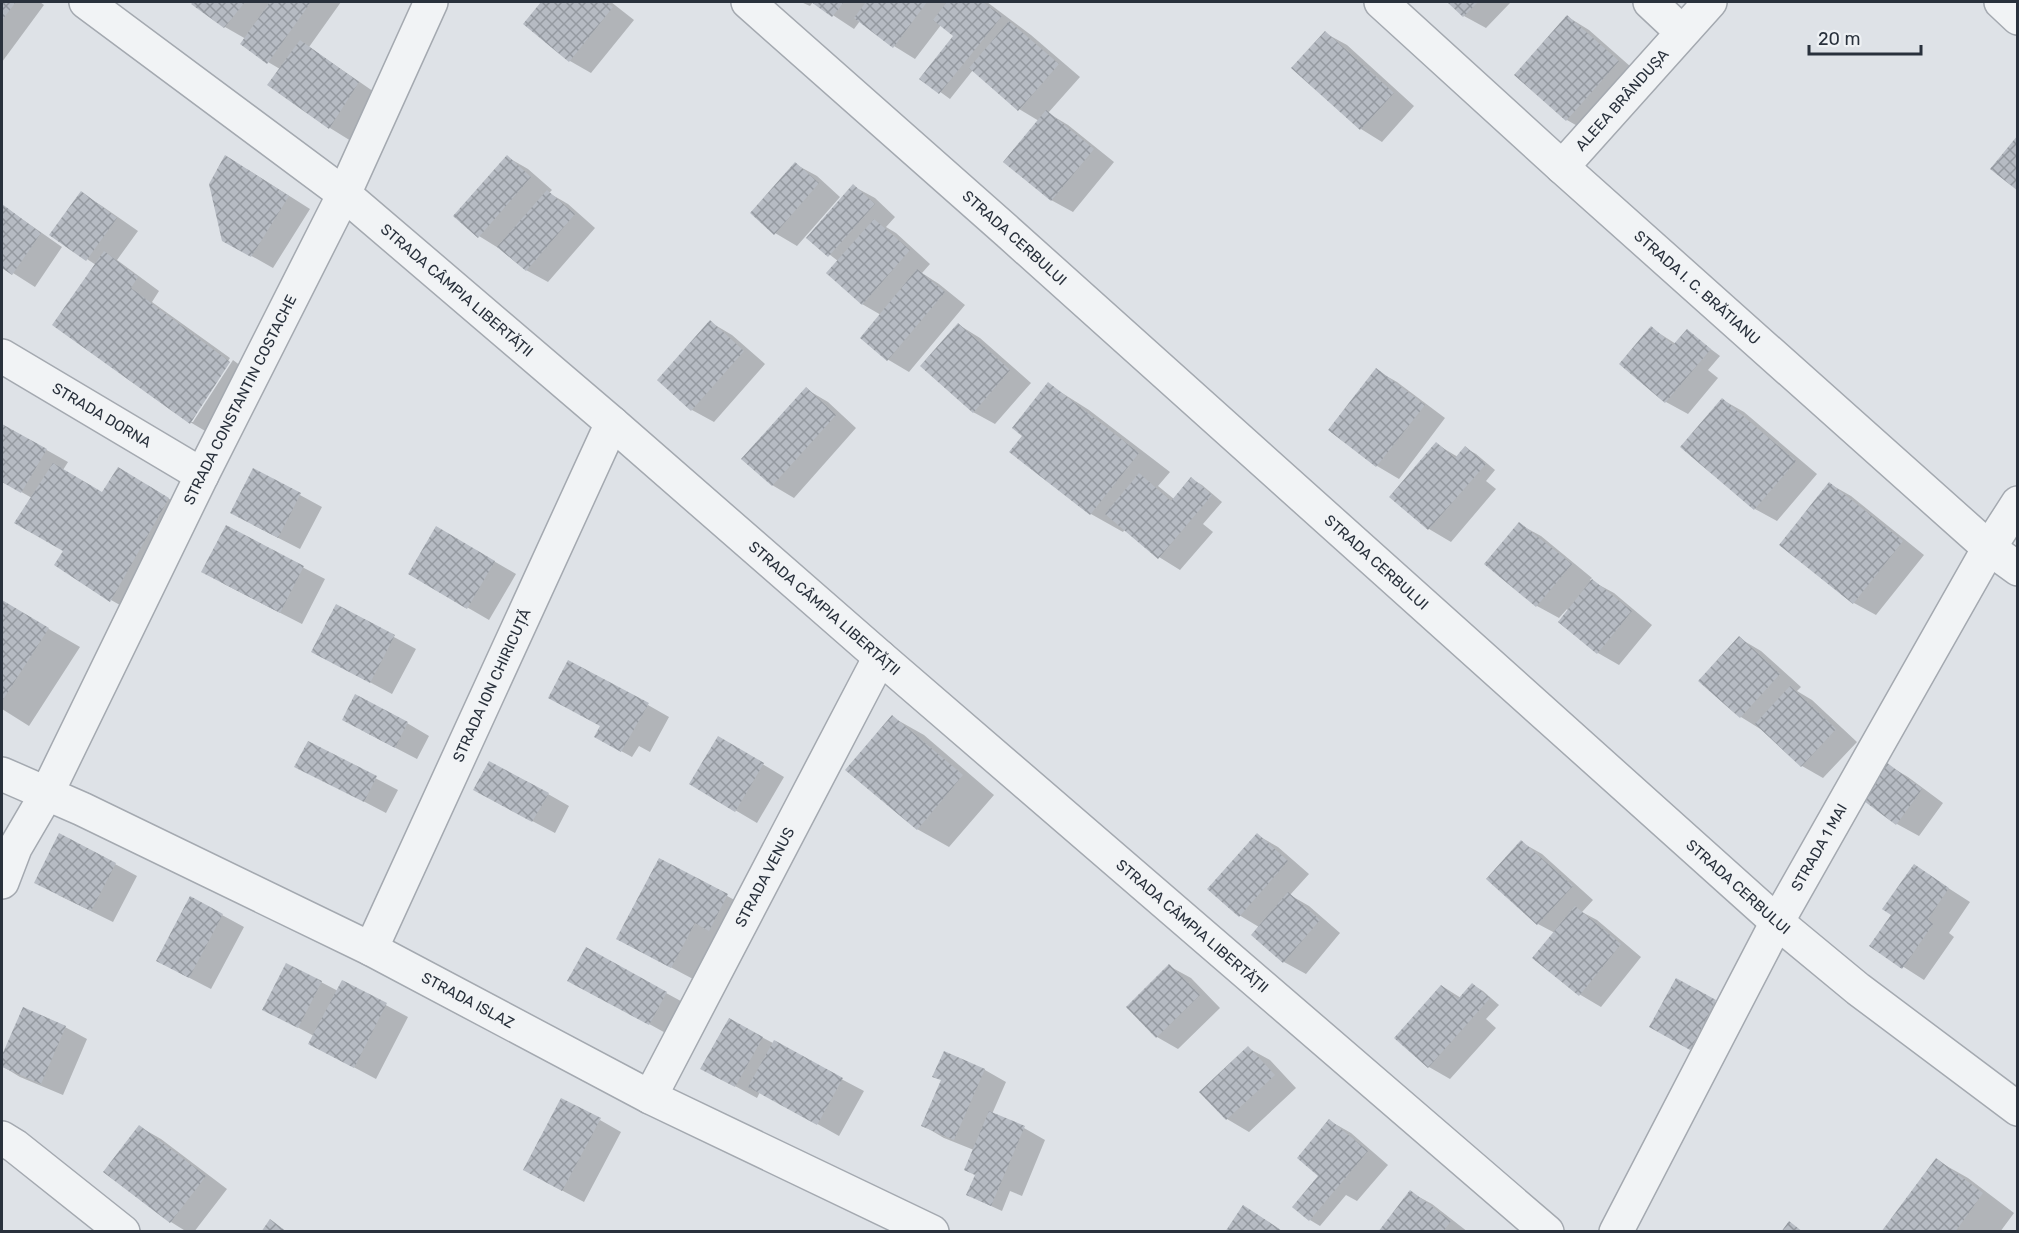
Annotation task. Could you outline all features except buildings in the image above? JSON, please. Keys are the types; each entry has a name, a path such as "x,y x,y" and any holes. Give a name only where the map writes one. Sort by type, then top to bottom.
{"street":[{"name":"STRADA CÂMPIA LIBERTĂȚII","path":"86,2 344,194 1547,1232"},
{"name":"STRADA CONSTANTIN COSTACHE","path":"2,882 15,848 46,795 202,475 344,194 431,2"},
{"name":"STRADA CERBULUI","path":"748,2 1008,232 1777,922 1858,990 2018,1109"},
{"name":"STRADA I. C. BRĂTIANU","path":"1382,2 1562,167 1989,548 2018,569"},
{"path":"1650,2 1682,32"},
{"name":"ALEEA BRÂNDUȘA","path":"1562,167 1710,2"},
{"path":"2001,2 2018,18"},
{"name":"STRADA DORNA","path":"2,356 202,475"},
{"name":"STRADA ION CHIRICUȚĂ","path":"371,949 612,423"},
{"name":"STRADA 1 MAI","path":"1616,1232 1777,922 1989,548 2018,503"},
{"name":"STRADA VENUS","path":"650,1097 880,657"},
{"name":"STRADA ISLAZ","path":"2,774 82,809 371,949 650,1097 932,1232"},
{"path":"2,1138 123,1232"}]}
